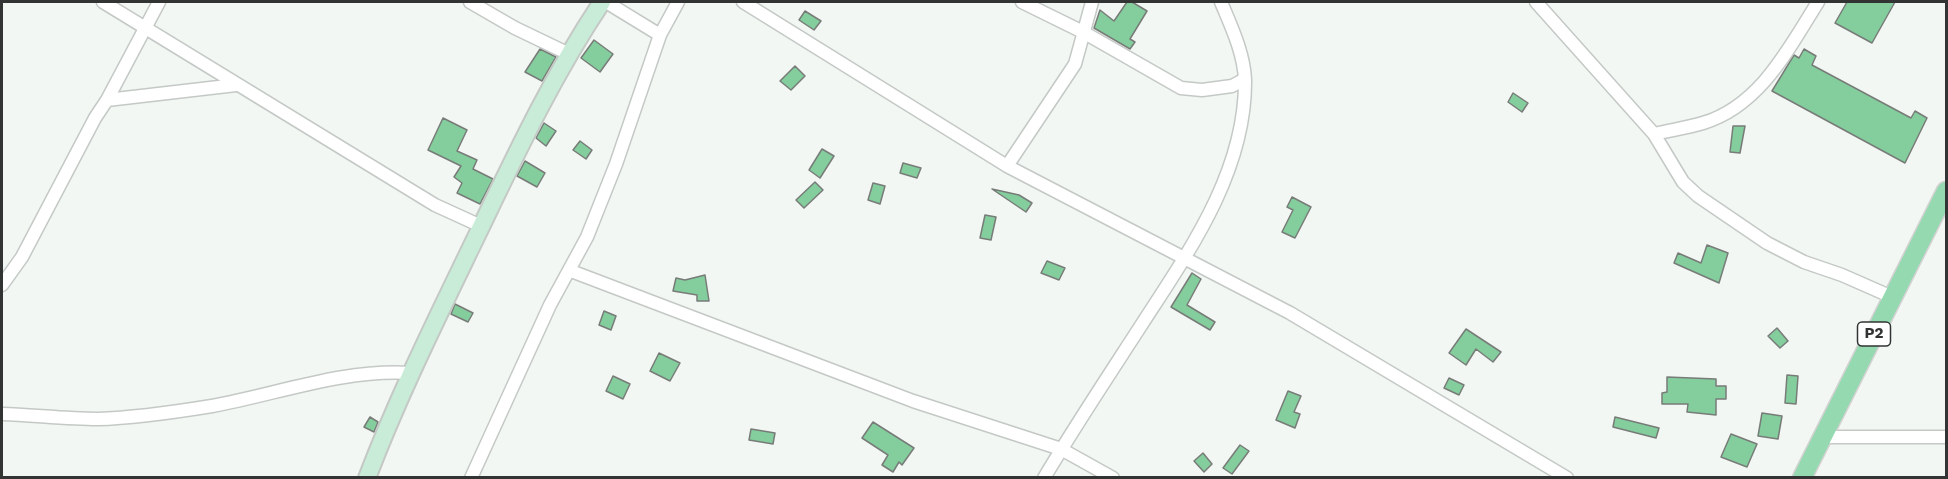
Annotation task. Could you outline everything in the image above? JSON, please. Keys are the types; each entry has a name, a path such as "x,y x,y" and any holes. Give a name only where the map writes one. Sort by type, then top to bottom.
{"main road":[{"path":"367,477 410,374 567,53 604,2"},
{"name":"P2","path":"1802,477 1947,191"}],"street":[{"path":"103,2 435,205 481,226"},
{"path":"2,285 22,257 89,128 107,100 159,2"},
{"path":"470,2 515,28 567,53"},
{"path":"604,2 660,35"},
{"path":"471,477 550,304 571,271 616,164 660,35 678,2"},
{"path":"743,2 1007,166 1290,314 1567,477"},
{"path":"1022,2 1083,32 1181,88 1202,90 1232,86 1245,79"},
{"path":"1007,166 1076,64 1092,2"},
{"path":"1044,477 1184,258 1220,192 1239,137 1245,79 1238,42 1221,2"},
{"path":"1536,2 1654,134 1683,182 1698,196 1767,243 1804,262 1842,275 1892,297"},
{"path":"1654,134 1705,123 1738,106 1765,82 1818,2"},
{"path":"107,100 236,85"},
{"path":"571,271 914,401 1060,450 1113,477"},
{"path":"2,414 98,418 154,414 213,406 354,374 381,371 410,374"},
{"path":"1822,437 1947,437"}],"building":[{"path":"1127,2 1132,2 1147,11 1130,39 1135,42 1130,49 1094,28 1100,10 1114,21"},
{"path":"1847,2 1895,2 1872,43 1835,23"},
{"path":"805,11 821,21 814,30 799,20"},
{"path":"594,40 613,54 600,72 581,58"},
{"path":"540,49 556,57 542,81 525,72"},
{"path":"1804,49 1816,56 1812,65 1911,118 1915,111 1927,118 1905,163 1772,91 1794,55 1799,58"},
{"path":"795,66 805,76 791,90 780,81"},
{"path":"1513,93 1528,103 1522,112 1508,102"},
{"path":"443,118 467,130 457,151 477,160 473,169 493,179 480,204 457,193 462,183 454,177 461,166 428,150"},
{"path":"544,123 556,131 546,146 536,138"},
{"path":"1733,126 1745,126 1740,153 1730,152"},
{"path":"580,141 592,150 586,159 573,150"},
{"path":"822,149 834,156 820,178 809,170"},
{"path":"525,161 545,173 537,187 517,176"},
{"path":"903,163 921,168 917,178 900,173"},
{"path":"815,182 823,190 804,208 796,200"},
{"path":"873,183 885,186 880,204 868,200"},
{"path":"992,189 1019,195 1032,203 1026,212"},
{"path":"1292,197 1311,207 1295,238 1282,232 1293,210 1287,207"},
{"path":"985,215 996,217 991,240 980,238"},
{"path":"1707,245 1728,253 1719,283 1674,263 1678,253 1701,263"},
{"path":"1047,261 1065,268 1059,280 1041,273"},
{"path":"1192,273 1201,279 1187,305 1215,322 1210,330 1171,307"},
{"path":"705,275 709,301 697,301 697,295 673,291 676,278 685,280"},
{"path":"455,304 473,313 468,322 451,314"},
{"path":"604,311 616,316 611,330 599,325"},
{"path":"1777,328 1788,341 1780,348 1768,336"},
{"path":"1466,329 1501,352 1493,362 1476,349 1466,365 1449,353"},
{"path":"659,353 680,363 670,381 650,371"},
{"path":"1787,375 1798,376 1796,404 1785,403"},
{"path":"613,376 630,384 623,399 606,391"},
{"path":"1667,377 1716,379 1716,386 1726,386 1726,399 1716,399 1716,415 1687,412 1688,404 1662,404 1662,393 1667,392"},
{"path":"1449,378 1464,385 1459,395 1444,388"},
{"path":"1288,391 1301,396 1294,412 1300,414 1295,428 1276,420"},
{"path":"1762,413 1782,416 1778,439 1758,436"},
{"path":"370,417 378,422 374,432 364,427"},
{"path":"1615,417 1659,428 1656,438 1613,427"},
{"path":"873,422 914,448 902,465 899,462 893,472 882,465 888,455 862,438"},
{"path":"751,429 775,433 773,444 749,440"},
{"path":"1731,434 1757,444 1747,467 1721,457"},
{"path":"1240,445 1249,451 1232,474 1223,468"},
{"path":"1203,453 1212,464 1204,472 1194,461"}]}
